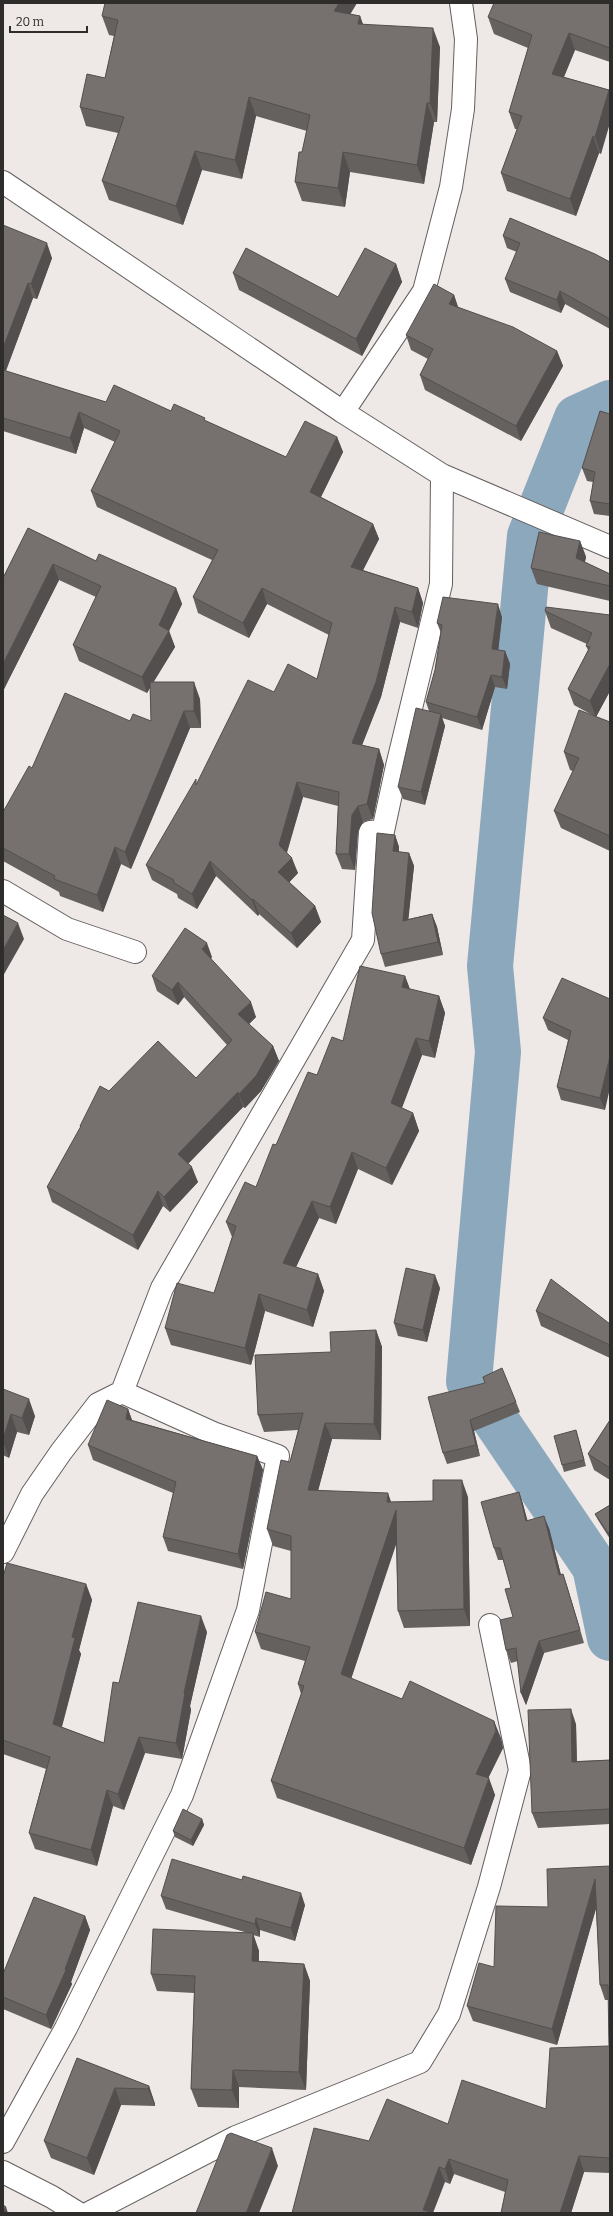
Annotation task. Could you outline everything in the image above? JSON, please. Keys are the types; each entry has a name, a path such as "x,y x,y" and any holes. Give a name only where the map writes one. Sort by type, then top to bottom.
{"street":[{"path":"343,412 424,291 451,187 463,109 466,39 461,3"},
{"path":"3,182 343,412 442,475 610,547"},
{"path":"3,1552 32,1494 61,1452 98,1404 122,1392 162,1288 363,940 370,832 383,831 397,766 442,584 442,475"},
{"path":"3,891 67,929 135,952"},
{"path":"3,2142 66,2028 182,1795 248,1610 278,1456 213,1433 122,1392"},
{"path":"89,2213 236,2137 420,2062 449,2014 489,1887 520,1770 490,1625"},
{"path":"3,2172 52,2197 78,2213"}],"building":[{"path":"105,3 339,3 334,11 360,16 358,24 433,28 430,103 427,103 417,165 343,152 338,188 295,182 299,152 302,152 310,115 249,97 235,160 195,151 176,206 102,181 124,117 80,107 87,74 105,78 118,20 102,16"},
{"path":"494,3 610,3 610,48 569,33 552,74 609,90 595,137 593,136 570,199 501,173 522,116 509,112 532,35 488,17"},
{"path":"510,218 595,254 610,262 610,319 560,291 557,300 505,279 520,243 503,236"},
{"path":"3,225 47,243 31,284 28,283 3,348"},
{"path":"246,248 338,297 365,248 396,264 356,339 233,273"},
{"path":"434,284 454,295 449,304 513,327 557,351 516,426 420,375 433,349 406,335"},
{"path":"3,370 106,402 114,385 171,411 174,404 205,418 204,420 286,457 305,421 337,437 310,492 373,524 351,567 418,588 412,612 395,607 376,682 352,743 379,749 367,804 358,806 352,815 349,854 336,854 339,792 297,782 279,845 292,858 278,872 315,906 291,933 253,899 252,900 210,861 192,894 173,882 174,880 146,865 196,779 196,785 248,680 274,692 288,664 317,679 332,623 262,588 243,623 193,597 218,550 91,491 120,431 79,412 70,438 3,418"},
{"path":"600,411 610,414 610,504 590,501 595,472 582,468"},
{"path":"28,528 96,561 99,554 176,588 159,625 169,631 142,677 73,645 101,586 53,564 3,664 3,578"},
{"path":"539,532 580,541 576,558 610,574 610,586 531,568"},
{"path":"443,597 498,604 492,649 505,651 502,677 491,675 477,717 426,702 435,670 442,625 437,623"},
{"path":"546,607 610,615 610,664 590,701 568,689 590,647 586,646 592,633 545,611"},
{"path":"150,682 194,682 194,711 184,711 125,852 115,847 97,895 54,879 55,876 3,848 3,812 29,766 32,768 65,693 130,721 133,714 151,721"},
{"path":"416,708 441,714 421,792 398,787"},
{"path":"579,710 610,722 610,836 554,811 579,758 564,752"},
{"path":"377,833 395,835 393,851 409,853 403,921 432,914 438,942 381,954 372,913"},
{"path":"3,915 18,923 3,950"},
{"path":"185,928 207,943 202,949 251,1002 238,1014 273,1046 256,1076 239,1094 238,1092 178,1154 192,1167 164,1197 158,1191 133,1235 47,1187 81,1126 100,1086 109,1091 158,1041 196,1078 232,1040 178,982 172,990 152,976"},
{"path":"360,966 405,976 402,987 439,996 429,1041 416,1038 391,1103 413,1113 386,1168 352,1152 330,1207 312,1201 283,1263 318,1274 307,1310 259,1294 245,1348 165,1328 177,1283 214,1293 236,1226 226,1222 245,1182 256,1187 273,1144 276,1145 308,1072 317,1075 332,1037 343,1041"},
{"path":"562,978 610,999 610,1056 600,1098 557,1087 571,1031 543,1018"},
{"path":"406,1268 435,1275 423,1330 394,1323"},
{"path":"551,1279 610,1324 610,1345 536,1311"},
{"path":"376,1330 374,1424 325,1423 308,1490 388,1493 387,1502 433,1501 433,1480 462,1480 464,1609 398,1611 396,1510 341,1674 402,1699 410,1681 494,1721 496,1731 476,1774 489,1778 464,1848 271,1781 304,1686 298,1684 310,1647 255,1632 266,1592 291,1599 291,1536 267,1529 281,1460 290,1462 303,1413 258,1415 255,1355 331,1352 330,1332"},
{"path":"502,1368 516,1402 470,1420 476,1445 443,1453 428,1397 485,1383 483,1377"},
{"path":"3,1389 29,1399 22,1418 11,1414 3,1439"},
{"path":"107,1400 128,1409 126,1419 257,1456 238,1554 163,1537 176,1482 88,1445"},
{"path":"610,1420 610,1468 588,1454"},
{"path":"576,1430 584,1460 562,1465 554,1436"},
{"path":"519,1492 526,1521 544,1516 559,1575 563,1574 580,1630 539,1641 521,1693 516,1648 506,1650 500,1620 513,1617 505,1589 511,1588 500,1548 494,1548 481,1502"},
{"path":"610,1505 610,1532 608,1533 595,1514"},
{"path":"7,1563 86,1584 72,1637 75,1638 53,1724 104,1743 113,1682 119,1683 138,1602 201,1616 184,1693 176,1743 139,1737 118,1794 107,1790 91,1850 29,1833 50,1757 3,1740 3,1577"},
{"path":"571,1709 572,1762 610,1760 610,1809 532,1813 528,1710"},
{"path":"183,1809 202,1819 191,1840 173,1831"},
{"path":"172,1859 242,1880 243,1876 301,1893 291,1928 256,1918 255,1924 161,1896"},
{"path":"610,1866 610,2158 579,2156 560,2213 501,2213 508,2180 449,2159 445,2169 439,2167 423,2210 434,2213 292,2213 314,2128 369,2141 387,2099 448,2124 462,2080 546,2109 550,2048 609,2046 608,1985 600,1985 595,1879 552,2029 467,2006 479,1963 494,1967 496,1906 548,1907 547,1869"},
{"path":"34,1897 85,1916 65,1969 66,1970 46,2015 3,1997 3,1974"},
{"path":"153,1929 253,1933 252,1961 304,1964 299,2072 233,2070 232,2090 191,2089 195,1976 151,1974"},
{"path":"77,2058 149,2086 148,2089 115,2088 87,2158 44,2141"},
{"path":"231,2133 272,2148 246,2213 196,2213 227,2135"}],"waterway":[{"path":"610,403 577,418 530,536 490,966 498,1052 469,1381 595,1567 610,1638"}]}
